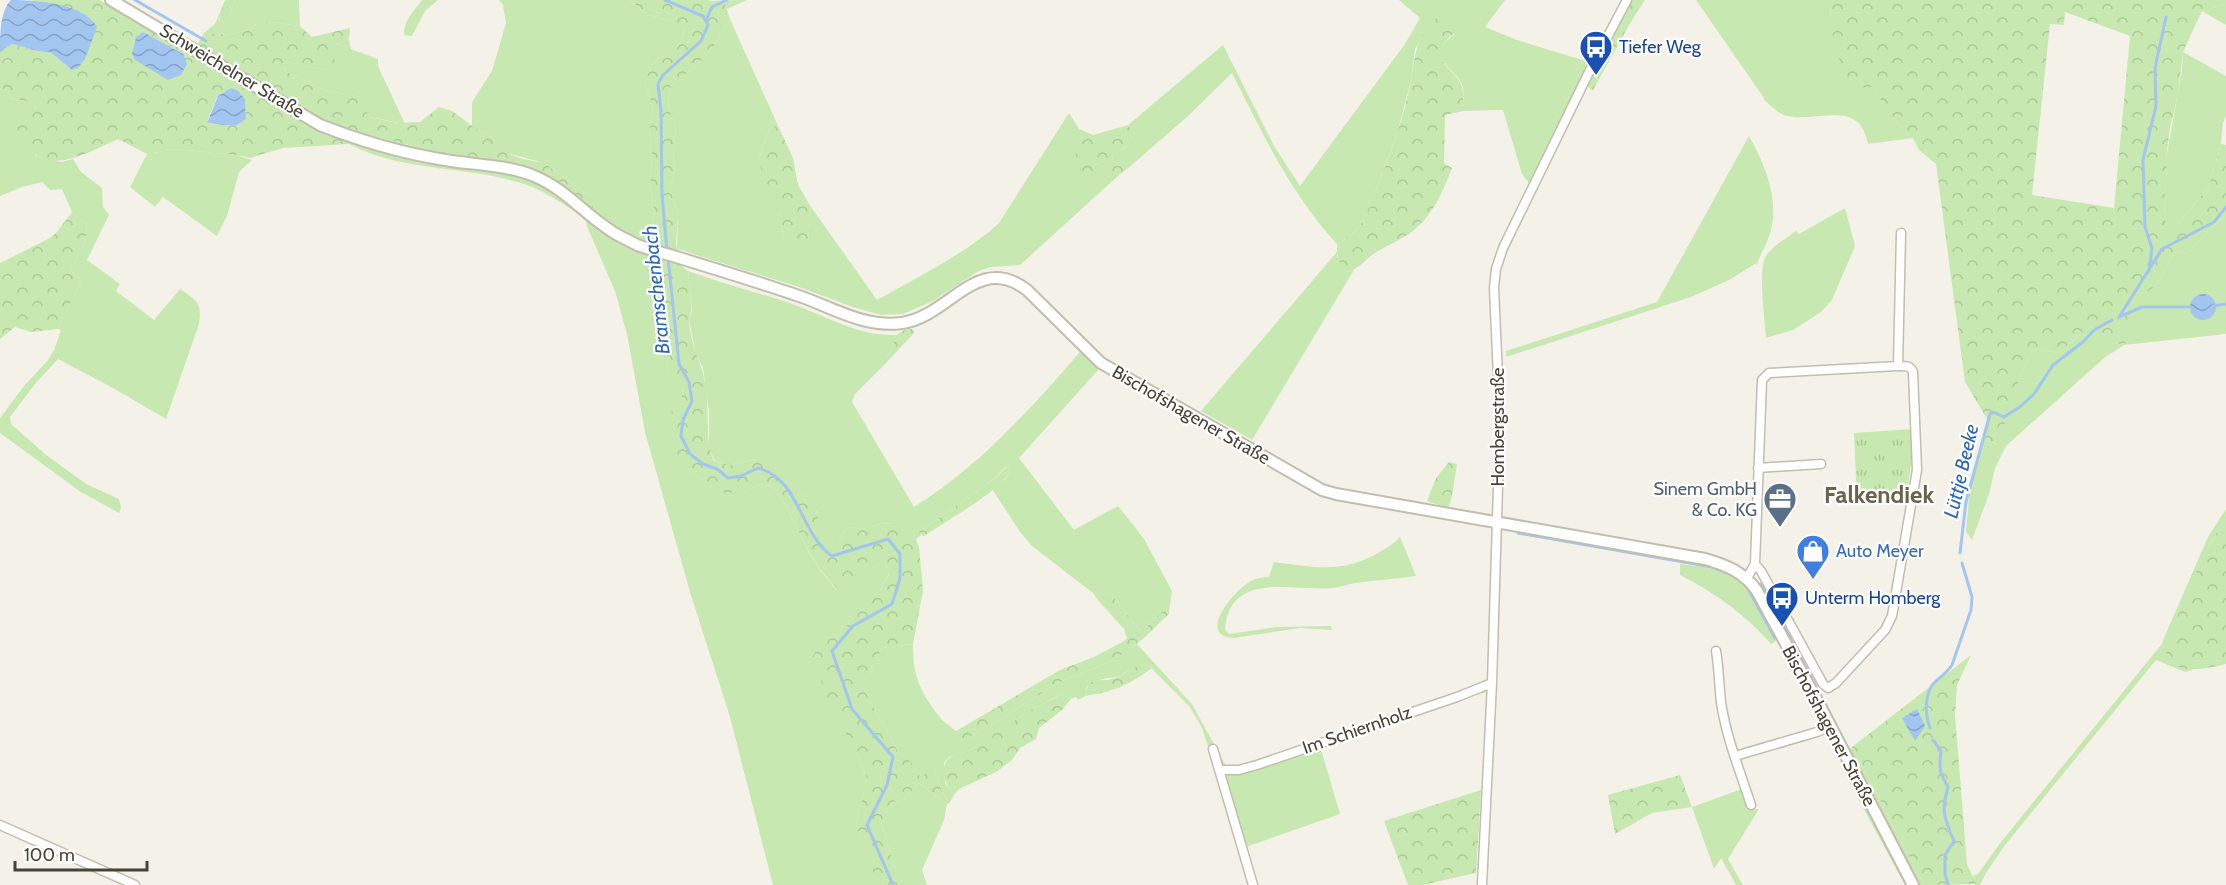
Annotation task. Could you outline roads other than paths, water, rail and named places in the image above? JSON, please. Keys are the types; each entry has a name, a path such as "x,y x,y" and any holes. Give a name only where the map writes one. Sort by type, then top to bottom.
{"street":[{"name":"Schweichelner Straße","path":"111,0 320,125 354,138"},
{"name":"Hombergstraße","path":"1482,885 1492,683 1500,421 1494,288 1496,269 1528,196 1627,0"},
{"name":"Bischofshagener Straße","path":"354,138 438,159 519,171 534,176 572,199 616,234 637,245 803,298 861,321 883,325 904,323 920,318 978,281 990,277 1014,280 1101,363 1309,483 1336,494 1705,559 1726,565 1747,578 1757,591 1913,885"},
{"path":"1898,366 1901,233"},
{"path":"1747,578 1755,564 1762,380 1765,376 1769,373 1908,366 1913,372 1917,458 1892,616 1885,630 1831,687 1828,688 1823,684 1755,564"},
{"path":"1758,468 1821,464"},
{"path":"1716,651 1720,672 1721,702 1751,805"},
{"name":"Im Schiernholz","path":"1220,770 1239,770 1257,765 1492,683"},
{"path":"1735,756 1817,732 1830,726"},
{"path":"1213,749 1253,885"},
{"path":"0,825 135,885"}],"water":[{"path":"11,0 58,4 91,19 97,27 85,59 78,68 72,70 50,52 36,51 12,44 0,52 3,17"},
{"path":"143,32 183,54 187,64 181,75 168,80 135,60 132,54 136,37"},
{"path":"231,88 238,91 245,99 246,119 236,126 207,123 218,96"},
{"path":"2203,294 2212,298 2216,307 2212,316 2203,320 2194,316 2190,307 2194,298"},
{"path":"1917,709 1925,726 1915,741 1902,718"}],"waterway":[{"path":"135,0 206,41"},
{"name":"Bramschenbach","path":"665,0 703,16 708,25 701,41 663,75 658,84 661,111 662,194 667,251"},
{"path":"706,20 712,7 727,0"},
{"name":"Lüttje Beeke","path":"2149,271 2152,248 2145,227 2143,160 2156,106 2155,68 2166,17"},
{"name":"Lüttje Beeke","path":"2119,317 2162,249 2214,222 2226,207"},
{"name":"Bramschenbach","path":"668,258 679,364 689,382 692,401 683,420 681,436 690,454 728,478 741,476 758,468 772,474 783,483 813,535 832,556 888,539 900,554 900,578 892,604 853,626 832,651 852,709 893,757 887,785 867,825 893,885"},
{"name":"Lüttje Beeke","path":"2213,306 2226,304"},
{"name":"Lüttje Beeke","path":"2119,317 2142,307 2191,307"},
{"name":"Lüttje Beeke","path":"1960,553 1966,502 1990,414 1993,412 2004,417 2021,406 2034,394 2053,365 2083,342 2094,330 2112,320"},
{"path":"1518,533 1712,567 1730,574"},
{"name":"Lüttje Beeke","path":"1930,728 1926,710 1931,686 1952,665 1971,610 1972,597 1962,563"},
{"path":"1761,584 1819,692"},
{"path":"1747,587 1775,638"},
{"name":"Lüttje Beeke","path":"1933,740 1941,751 1940,770 1948,787 1945,814 1954,841 1945,855 1945,874 1948,885"}],"place":[{"name":"Tiefer Weg","path":"1596,76"},
{"name":"Sinem GmbH & Co. KG","path":"1780,528"},
{"name":"Auto Meyer","path":"1813,580"},
{"name":"Unterm Homberg","path":"1782,627"}],"district":[{"name":"Falkendiek","path":"1879,495"}]}
